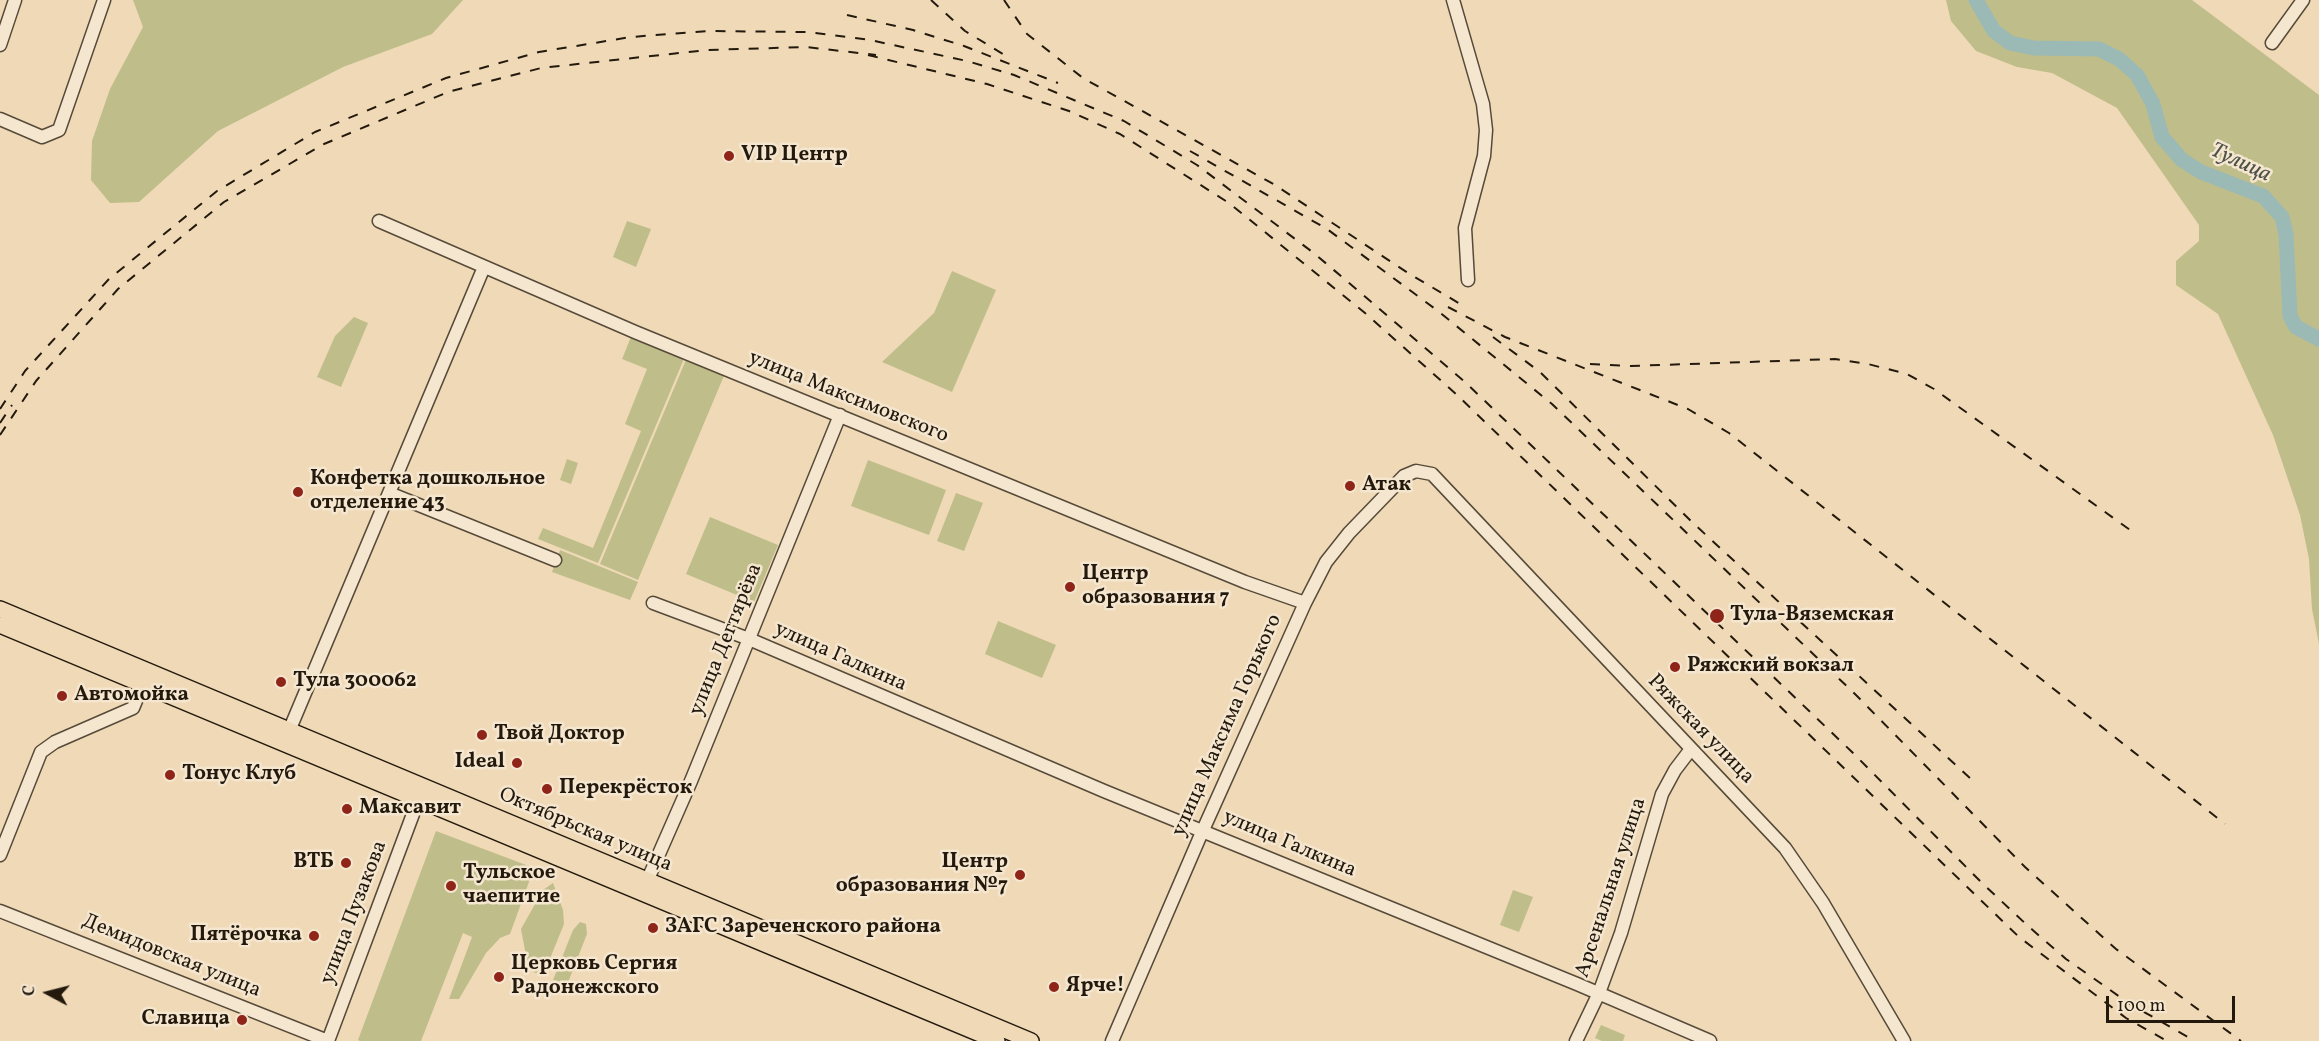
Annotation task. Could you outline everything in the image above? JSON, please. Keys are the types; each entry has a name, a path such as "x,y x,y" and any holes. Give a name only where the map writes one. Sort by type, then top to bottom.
{"main road":[{"path":"0,609 119,666"},
{"path":"0,625 119,666"},
{"name":"Октябрьская улица","path":"119,666 289,731 422,792 997,1041"},
{"name":"Октябрьская улица","path":"119,666 143,684 422,792"},
{"name":"Октябрьская улица","path":"443,801 648,879 1031,1041"}],"street":[{"path":"0,45 15,0"},
{"path":"0,119 42,137 59,130 104,0"},
{"path":"1453,0 1483,104 1486,130 1484,156 1465,228 1468,280"},
{"path":"2272,43 2303,0"},
{"name":"улица Максимовского","path":"379,221 635,332 1245,582 1305,603"},
{"path":"289,731 484,267"},
{"name":"улица Дегтярёва","path":"648,879 840,415"},
{"name":"улица Максима Горького","path":"1112,1041 1203,830 1305,603 1333,552 1404,476 1416,471 1432,474"},
{"name":"Ряжская улица","path":"1432,474 1691,749 1752,810 1799,866 1904,1041"},
{"path":"389,494 555,560"},
{"name":"улица Галкина","path":"653,603 748,639 886,700 1280,864 1599,993 1710,1041"},
{"path":"0,855 41,752 55,742 132,708 143,684"},
{"name":"Арсенальная улица","path":"1576,1041 1599,993 1625,922 1662,794 1674,770 1691,749"},
{"name":"улица Пузакова","path":"328,1041 422,792"},
{"name":"Демидовская улица","path":"0,911 328,1041"}],"shaded area":[{"path":"133,0 463,0 432,34 343,67 218,131 139,202 110,203 91,180 92,141 110,89 143,27"},
{"path":"1946,0 2192,0 2319,95 2319,644 2312,609 2309,559 2300,515 2273,435 2218,314 2176,285 2176,261 2199,241 2199,225 2117,108 2052,73 2017,67 1976,51 1951,21"},
{"path":"627,221 651,229 636,267 613,257"},
{"path":"952,271 996,290 952,392 882,362 934,313"},
{"path":"354,317 368,323 341,387 317,377 335,336"},
{"path":"633,332 686,354 598,563 538,539 543,528 593,548 641,431 625,424 647,369 622,359"},
{"path":"688,355 726,371 638,580 600,564"},
{"path":"567,459 578,463 571,484 560,480"},
{"path":"868,460 946,490 929,535 851,506"},
{"path":"956,493 983,503 964,551 937,541"},
{"path":"710,517 778,545 754,602 686,574"},
{"path":"560,550 638,582 630,600 552,572"},
{"path":"998,621 1056,645 1042,678 985,654"},
{"path":"436,831 534,868 510,934 500,938 486,953 459,999 449,999 472,937 463,933 421,1041 360,1041 358,1040"},
{"path":"553,883 563,910 564,924 545,971 535,973 528,966 521,929 543,890"},
{"path":"1513,890 1533,897 1519,932 1500,925"},
{"path":"580,922 586,924 587,934 567,985 553,980 573,930"},
{"path":"1601,1025 1625,1035 1623,1041 1602,1041 1595,1038"}],"waterway":[{"name":"Тулица","path":"1976,0 1994,31 2010,43 2034,48 2099,49 2119,59 2137,75 2153,104 2162,137 2182,160 2201,172 2263,196 2282,217 2286,234 2290,316 2296,327 2319,339"}],"railway":[{"path":"931,0 965,31 1003,54"},
{"path":"1004,0 1027,34 1083,78 1275,185 1408,273 1462,305"},
{"path":"847,15 913,30 964,46 1058,83"},
{"path":"0,409 25,371 109,279 217,191 315,132 446,78 539,52 631,37 708,31 808,32 870,40 967,61 1014,75 1124,121 1197,165 1315,254 1465,382 1852,752 2028,926 2066,959 2130,1004 2195,1041"},
{"path":"0,435 36,381 118,289 224,202 324,144 448,92 541,68 707,50 806,47 876,55"},
{"path":"868,55 987,84 1069,111 1120,134 1229,203 1365,313 1456,394 2019,937 2126,1018 2167,1041"},
{"path":"1190,151 1327,229 1438,311 1552,404 1856,695 2025,867 2116,949 2241,1041"},
{"path":"1448,307 1505,337 1688,409 1729,433 2225,824"},
{"path":"1493,337 1540,372 1693,523 1971,779"},
{"path":"1590,364 1631,366 1835,359 1868,364 1907,374 1934,389 2137,535"},
{"path":"0,423 12,405"}],"place":[{"name":"VIP Центр","path":"729,156"},
{"name":"Атак","path":"1350,486"},
{"name":"Конфетка дошкольное отделение 43","path":"298,492"},
{"name":"Центр образования 7","path":"1070,587"},
{"name":"Тула-Вяземская","path":"1717,616"},
{"name":"Ряжский вокзал","path":"1675,667"},
{"name":"Тула 300062","path":"281,682"},
{"name":"Автомойка","path":"62,696"},
{"name":"Твой Доктор","path":"482,735"},
{"name":"Ideal","path":"517,763"},
{"name":"Тонус Клуб","path":"170,775"},
{"name":"Перекрёсток","path":"547,789"},
{"name":"Максавит","path":"347,809"},
{"name":"ВТБ","path":"346,863"},
{"name":"Центр образования №7","path":"1020,875"},
{"name":"Тульское чаепитие","path":"451,886"},
{"name":"ЗАГС Зареченского района","path":"653,928"},
{"name":"Пятёрочка","path":"314,936"},
{"name":"Церковь Сергия Радонежского","path":"499,977"},
{"name":"Ярче!","path":"1054,987"},
{"name":"Славица","path":"242,1020"}]}
